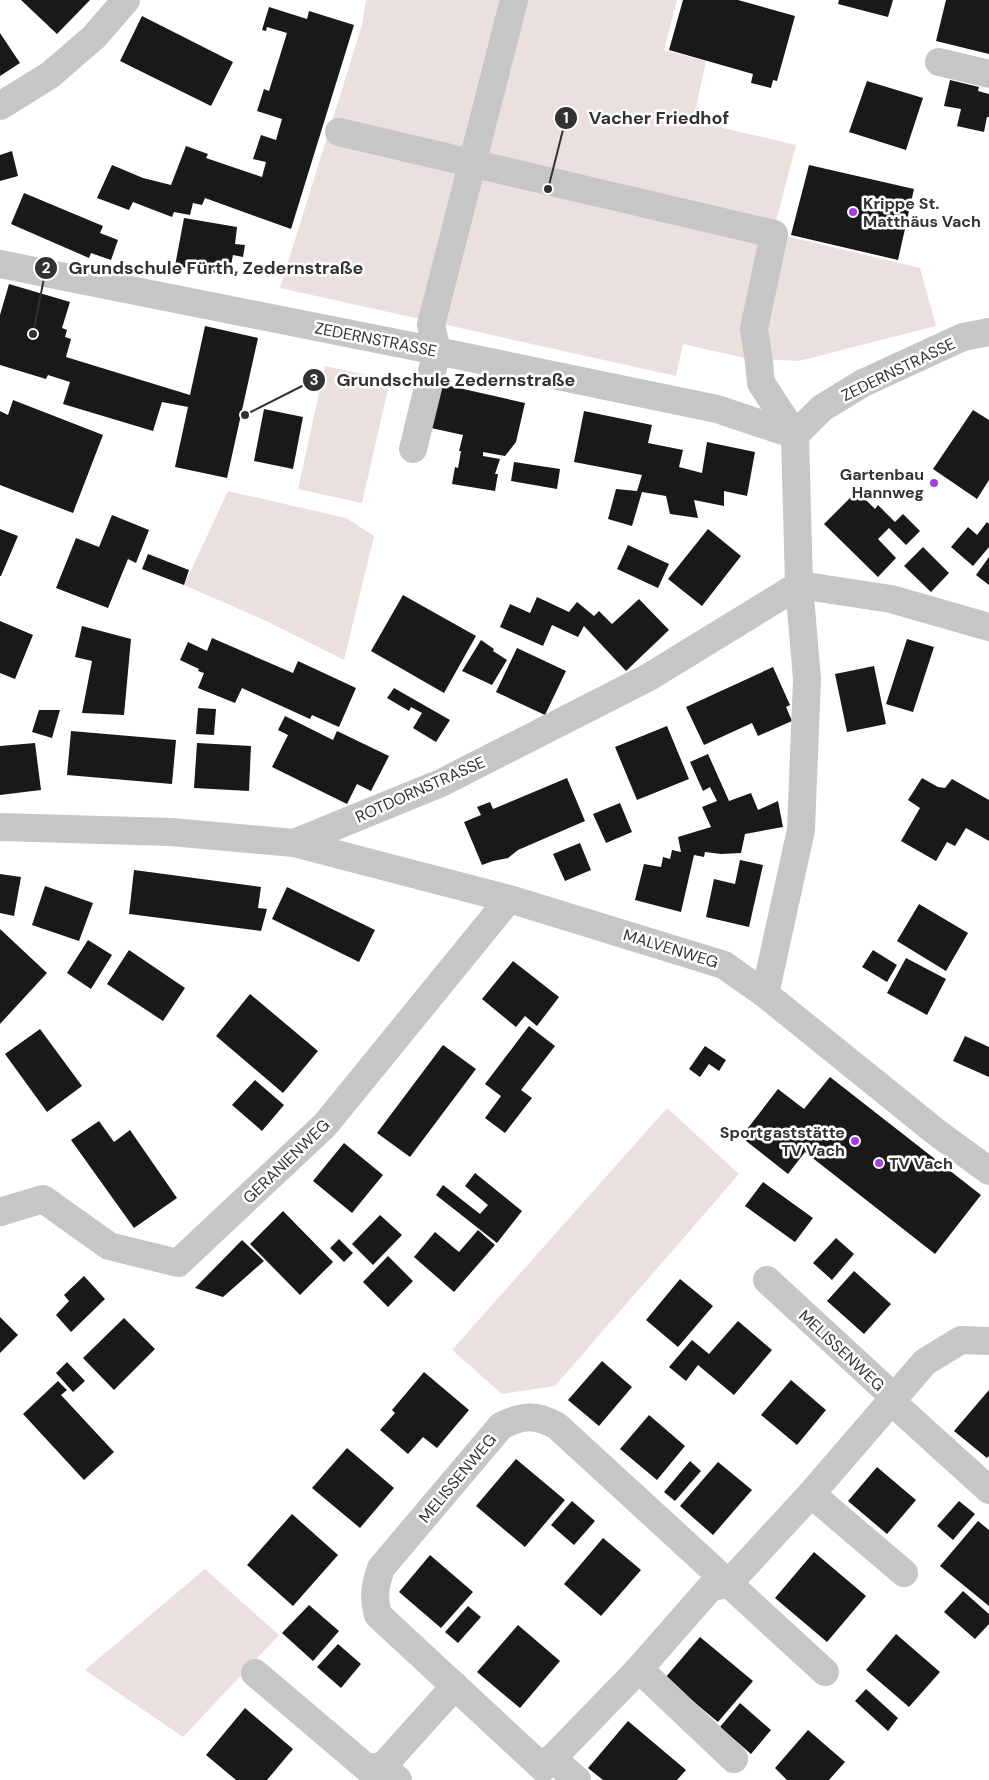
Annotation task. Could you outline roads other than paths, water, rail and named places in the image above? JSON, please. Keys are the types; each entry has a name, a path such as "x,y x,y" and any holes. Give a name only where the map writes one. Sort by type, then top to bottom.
{"street":[{"path":"0,106 50,75 94,37 126,0"},
{"path":"413,449 437,351 431,325 514,0"},
{"path":"939,62 989,74"},
{"path":"339,132 774,234 754,329 760,383 795,435 799,585 807,679 801,830 765,994"},
{"name":"ZEDERNSTRASSE","path":"0,264 717,409 795,435 822,408 863,383 963,337 989,332"},
{"path":"799,585 891,600 989,627"},
{"name":"ROTDORNSTRASSE","path":"0,827 171,832 294,843 441,783 641,681 799,585"},
{"name":"MALVENWEG","path":"294,843 509,898 724,965 765,994 936,1132 989,1171"},
{"name":"GERANIENWEG","path":"0,1212 43,1199 109,1246 178,1264 325,1125 509,898"},
{"name":"MELISSENWEG","path":"767,1280 894,1400"},
{"name":"MELISSENWEG","path":"729,1583 557,1426 543,1418 528,1417 513,1420 501,1426 387,1560 381,1568 375,1585 374,1602 378,1615 542,1769 639,1669 710,1588 729,1583 811,1494 925,1362 961,1340 989,1340"},
{"path":"894,1400 989,1490"},
{"path":"811,1494 904,1573"},
{"path":"729,1583 826,1672"},
{"path":"639,1669 734,1759"},
{"path":"255,1672 367,1768 390,1773 455,1686"},
{"path":"542,1769 577,1780"}],"place":[{"name":"Vacher Friedhof","path":"548,189"},
{"name":"Krippe St. Matthäus Vach","path":"853,212"},
{"name":"Grundschule Fürth, Zedernstraße","path":"33,334"},
{"name":"Grundschule Zedernstraße","path":"245,415"},
{"name":"Gartenbau Hannweg","path":"934,483"},
{"name":"Sportgaststätte TV Vach","path":"855,1141"},
{"name":"TV Vach","path":"879,1163"}]}
